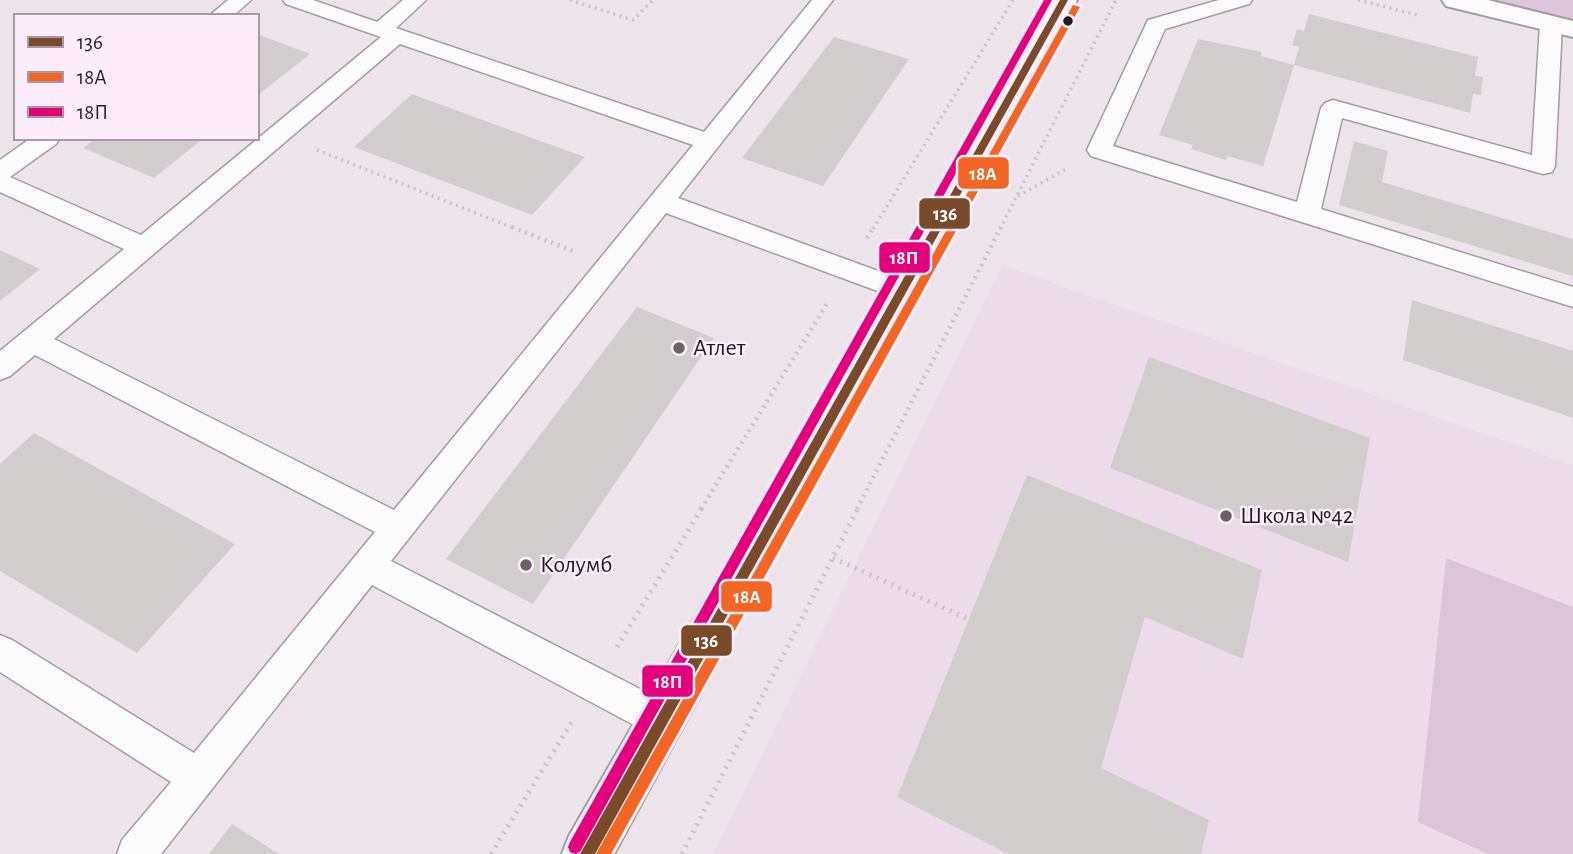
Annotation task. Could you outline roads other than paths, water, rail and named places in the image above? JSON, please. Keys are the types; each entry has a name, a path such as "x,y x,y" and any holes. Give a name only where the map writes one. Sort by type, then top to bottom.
{"street":[{"path":"587,854 1065,0"},
{"path":"1455,0 1562,26"}],"lane":[{"path":"222,14 241,0"},
{"path":"293,0 709,142"},
{"path":"0,368 278,135 388,32 416,0"},
{"path":"136,854 823,0"},
{"path":"1242,0 1156,25 1100,150 1573,297"},
{"path":"1307,214 1333,108 1543,166 1562,26"},
{"path":"0,172 45,140"},
{"path":"0,182 144,247"},
{"path":"662,201 902,290"},
{"path":"32,341 398,528"},
{"path":"368,566 662,720"},
{"path":"0,652 197,777"}],"place":[{"name":"Атлет","path":"679,348"},
{"name":"Школа №42","path":"1226,516"},
{"name":"Колумб","path":"526,565"}]}
